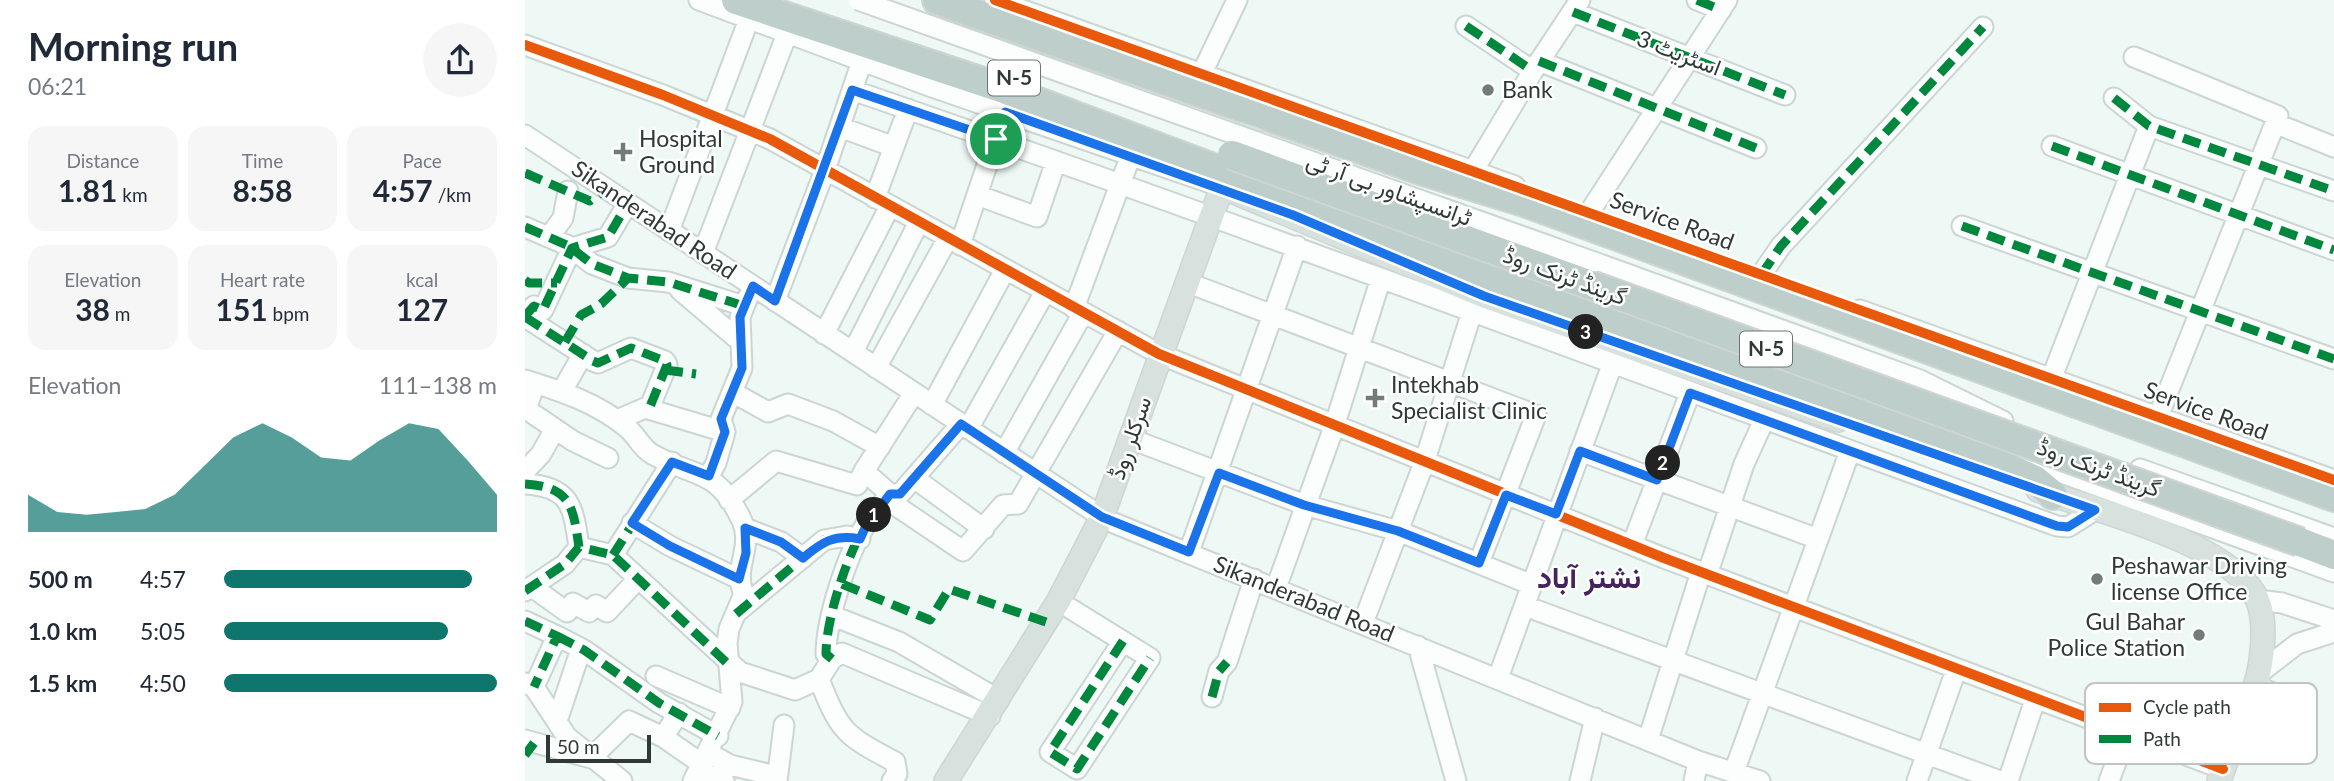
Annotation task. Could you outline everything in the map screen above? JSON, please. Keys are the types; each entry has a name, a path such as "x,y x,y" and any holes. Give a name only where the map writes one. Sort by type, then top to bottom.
{"highway":[{"name":"گرینڈ ٹرنک روڈ","path":"795,0 2037,445 2334,555"},
{"name":"N-5","path":"937,0 1420,170 1524,202 2332,478"},
{"path":"742,10 1001,88 1225,181 1355,225 1396,243 2009,468 2035,480 2053,495"},
{"path":"1355,225 1370,219 1384,187 1384,175 1369,152"},
{"path":"1396,243 1388,231 1390,205 1407,181 1420,170"}],"main road":[{"name":"سرکلر روڈ","path":"946,781 995,708 1108,520 1159,354 1225,181 1257,113"},
{"path":"1225,181 1484,296 2198,547 2234,572 2258,600 2262,623 2255,683"},
{"path":"958,781 1071,609 1108,520"}],"street":[{"path":"699,0 742,10 787,34 1005,112 1131,155 1225,181"},
{"name":"ٹرانسپشاور بی آر ٹی","path":"857,0 1920,380 1998,419 2334,538"},
{"name":"Service Road","path":"995,0 2332,478"},
{"path":"1202,73 1237,0"},
{"path":"1589,213 1724,5 1697,0"},
{"path":"1473,171 1536,66 1576,6"},
{"name":"اسٹریٹ 3","path":"1576,6 1785,95"},
{"path":"669,231 713,116 742,10"},
{"path":"1466,26 1536,66 1658,107 1756,148"},
{"path":"1761,275 1781,246 1983,27"},
{"path":"702,253 787,34"},
{"path":"525,45 750,131 1159,354 1334,427 1632,545 2085,718"},
{"path":"2134,57 2278,116 2158,417"},
{"path":"775,301 825,170 862,61"},
{"path":"852,90 1297,246 1612,365 2057,526 2068,527 2095,510"},
{"path":"2114,98 2149,126 2334,191"},
{"path":"824,334 882,202 894,147 908,109"},
{"path":"876,368 954,242 977,195 1005,112"},
{"path":"2277,124 2334,147"},
{"path":"2052,377 2149,126"},
{"path":"840,127 894,147"},
{"name":"Sikanderabad Road","path":"525,135 1108,520 1698,761 1760,781"},
{"path":"2052,146 2334,250"},
{"path":"1004,453 1079,310 1131,155"},
{"path":"977,195 1037,216 1056,160"},
{"path":"549,237 562,219 568,191"},
{"path":"525,227 576,247 608,237 628,203"},
{"path":"562,219 576,247 593,264 628,278 671,283 744,306"},
{"path":"853,352 919,222"},
{"path":"1962,226 2334,359"},
{"path":"1189,552 1249,391 1297,246"},
{"path":"576,247 543,310 534,306 525,316 598,363 631,348 665,362 667,365 649,409"},
{"path":"932,405 1005,270"},
{"path":"1276,588 1334,427 1381,278"},
{"path":"1186,282 1536,415 1479,563"},
{"path":"671,283 741,342"},
{"path":"709,476 725,432 721,419 742,368 740,317 753,286"},
{"path":"832,659 826,654 826,640 866,526 888,496 900,494 964,426 1045,292"},
{"path":"1363,623 1424,463 1472,312"},
{"path":"865,471 888,496 963,551 1003,505 1018,505 1118,331"},
{"path":"562,391 583,354"},
{"path":"1498,678 1525,606 1530,584 1612,365"},
{"name":"ٹرانسپشاور بی آر ٹی","path":"1920,380 1972,414 2009,447 2051,469 2334,572"},
{"path":"608,458 525,410 530,382 562,391 617,420 629,429 649,453 709,476 719,485 745,528 746,553 739,579 744,594 729,629 728,664 732,702 704,761"},
{"path":"733,392 768,412 788,404 833,421 880,447"},
{"path":"729,500 776,461 857,485 914,393"},
{"path":"1632,545 1690,393"},
{"path":"617,420 638,409 649,409 725,432"},
{"path":"1648,740 1704,573 1731,507 1744,464 1764,420"},
{"path":"525,471 541,454 555,429"},
{"path":"1131,439 1304,505 1398,531 1530,584"},
{"path":"1580,451 1818,539"},
{"path":"1734,772 1850,451"},
{"path":"613,555 672,462"},
{"path":"914,478 984,528"},
{"path":"525,485 549,486 563,494 576,523 579,547 565,564 529,589 567,612 573,603 589,612 596,605 607,612 638,579"},
{"path":"632,523 670,546 739,579"},
{"path":"745,528 781,542 803,558"},
{"path":"736,614 824,540 847,536 860,539"},
{"path":"579,547 613,555 728,664 740,672 795,690 819,679 832,659 842,653 995,708"},
{"path":"1212,697 1219,671 1227,662 1254,579"},
{"path":"2258,600 2282,603 2334,620"},
{"path":"1525,606 2000,781"},
{"path":"1071,609 1150,657 1077,769 1051,752 1123,641"},
{"path":"833,616 899,642 995,708"},
{"path":"525,621 581,649 659,703 679,713 704,761"},
{"path":"2263,683 2256,679 2297,644 2334,632"},
{"path":"557,636 530,685 567,737 622,781"},
{"path":"1418,646 1456,781"},
{"path":"557,722 581,649"},
{"path":"1917,781 1955,670"},
{"path":"656,676 730,708"},
{"path":"819,679 836,722 859,743 895,762 897,774 892,781"},
{"path":"2008,781 2035,700"},
{"path":"663,737 679,713"},
{"path":"1580,781 1595,718"},
{"path":"591,758 629,721 704,761 724,781"},
{"path":"704,761 777,778 783,725"},
{"path":"528,746 591,758"},
{"path":"1694,781 1698,761"},
{"path":"2109,781 2115,764"},
{"path":"2196,764 2221,775"}],"marked path":[{"path":"1697,0 1721,10"},
{"path":"1573,12 1785,95"},
{"path":"1466,26 1533,71"},
{"path":"1761,275 1781,246 1983,27"},
{"path":"1539,61 1756,148"},
{"path":"2114,98 2149,126 2334,191"},
{"path":"2052,146 2334,250"},
{"path":"525,173 590,201 606,189"},
{"path":"525,316 534,306 543,310 572,248 608,237 628,203"},
{"path":"1962,226 2334,359"},
{"path":"525,227 569,246 592,264 628,278 668,282 744,306"},
{"path":"565,342 581,315 601,304 628,278"},
{"path":"525,280 529,283 557,283"},
{"path":"525,317 598,363 631,348 665,361 667,365 649,409"},
{"path":"665,370 696,374"},
{"path":"613,555 672,462"},
{"path":"525,484 552,489 561,494 575,520 579,547"},
{"path":"832,659 826,654 827,640 845,570 866,524 890,494"},
{"path":"736,614 824,540 847,536 860,539"},
{"path":"525,591 565,564 579,547 613,555 728,664"},
{"path":"842,584 930,620 949,589 1046,622"},
{"path":"525,621 557,636 534,687"},
{"path":"557,636 584,650 659,703 718,736"},
{"path":"1123,641 1050,752 1077,769 1150,658"},
{"path":"1212,697 1219,671 1227,662"},
{"path":"525,755 534,743"}],"cycle path":[{"path":"995,0 2334,480"},
{"path":"525,45 663,95 770,139 1159,354 1664,558 2085,717"},
{"path":"2210,764 2223,769"}],"place":[{"name":"Bank","path":"1488,90"},
{"name":"Hospital Ground","path":"623,152"},
{"name":"Intekhab Specialist Clinic","path":"1375,398"},
{"name":"Peshawar Driving license Office","path":"2097,579"},
{"name":"Gul Bahar Police Station","path":"2199,635"}],"district":[{"name":"نشتر آباد","path":"1589,578"}],"route":[{"path":"852,90 996,139 1005,112 1008,113 1222,187 1484,296 2095,510 2068,527 2057,526 1690,393 1657,480 1580,451 1556,514 1506,495 1479,563 1398,531 1304,505 1219,473 1189,552 1102,517 961,424 900,494 890,494 866,526 860,539 847,536 824,540 803,558 781,542 745,528 746,553 739,579 723,574 632,523 672,462 709,476 716,463 725,432 721,419 742,368 740,317 746,300 753,286 775,301 852,90"}]}
